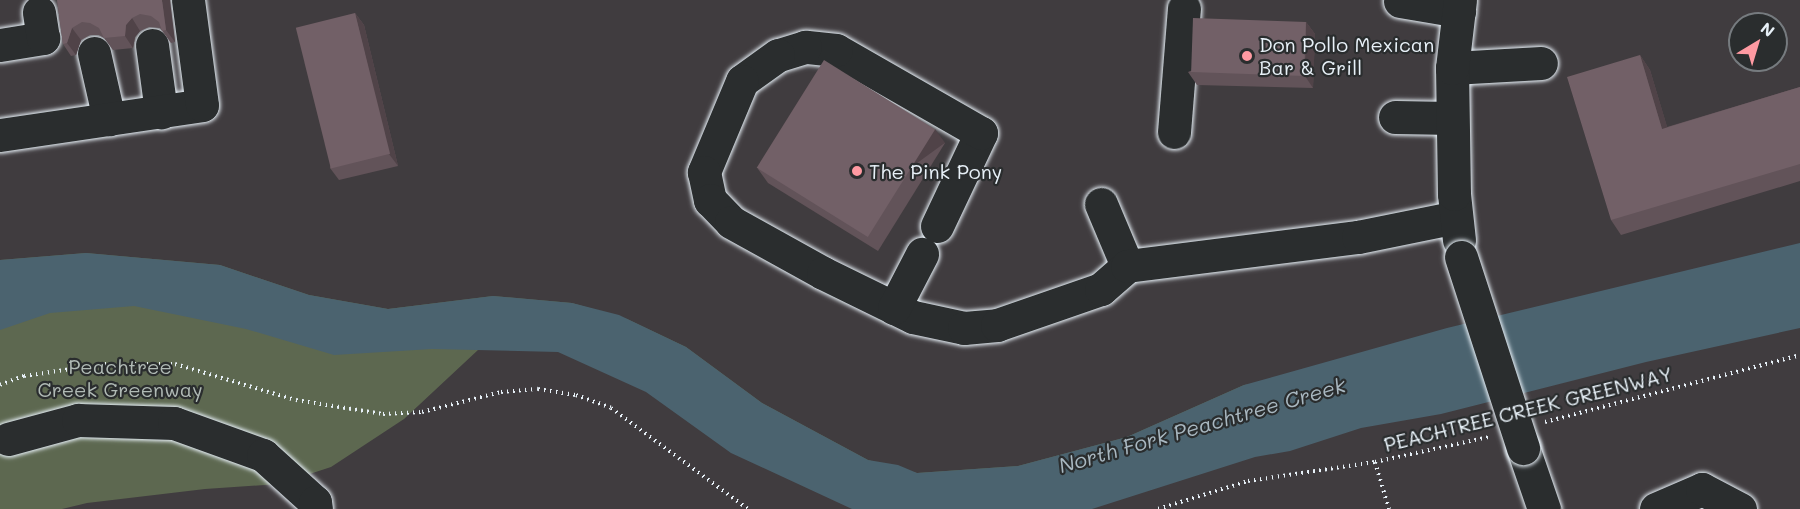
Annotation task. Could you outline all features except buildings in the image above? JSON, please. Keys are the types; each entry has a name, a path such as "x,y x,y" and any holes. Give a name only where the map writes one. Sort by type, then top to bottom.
{"street":[{"path":"0,135 202,105 188,0"},
{"path":"1400,1 1459,5 1452,68 1452,118 1456,217 1461,257 1544,509"},
{"path":"1174,132 1184,8"},
{"path":"0,45 43,38 39,12"},
{"path":"152,45 161,111"},
{"path":"937,226 981,133 836,50 805,47 778,55 742,81 704,172 710,200 731,222 913,318 964,328 997,325 1101,289 1127,266 1358,237 1456,217"},
{"path":"94,53 109,119"},
{"path":"1452,68 1541,63"},
{"path":"1395,117 1452,118"},
{"path":"1101,204 1127,266"},
{"path":"894,308 922,254"},
{"path":"8,438 78,420 174,423 263,454 315,502 316,509"},
{"path":"1656,509 1702,489 1740,509"}],"path":[{"name":"PEACHTREE CREEK GREENWAY","path":"1158,509 1248,481 1375,462 1520,436 1800,355"},
{"path":"0,385 24,376 105,364 175,364 297,400 383,414 422,412 501,392 538,389 576,396 611,408 748,509"},
{"path":"1375,462 1389,509"}],"shaded area":[{"path":"0,0 1800,0 1800,509 0,509"}],"green space":[{"name":"Peachtree Creek Greenway","path":"86,253 220,265 309,295 388,309 493,296 572,303 627,319 686,347 762,403 868,460 917,473 1018,466 1127,437 1244,385 1800,300 908,492 498,325 478,350 404,419 331,467 279,484 205,489 87,503 62,509 0,509 0,260"}],"water":[{"name":"North Fork Peachtree Creek","path":"1800,243 1800,328 1646,362 1441,414 1361,428 1290,451 1255,457 1092,509 852,509 731,453 646,392 558,352 432,349 334,355 246,329 134,306 50,313 0,330 0,260 86,253 220,265 309,295 388,309 493,296 572,303 619,315 686,347 762,403 868,460 898,465 917,473 1018,466 1127,437 1244,385 1447,328"}],"place":[{"name":"Don Pollo Mexican Bar & Grill","path":"1247,56"},
{"name":"The Pink Pony","path":"857,171"}]}
